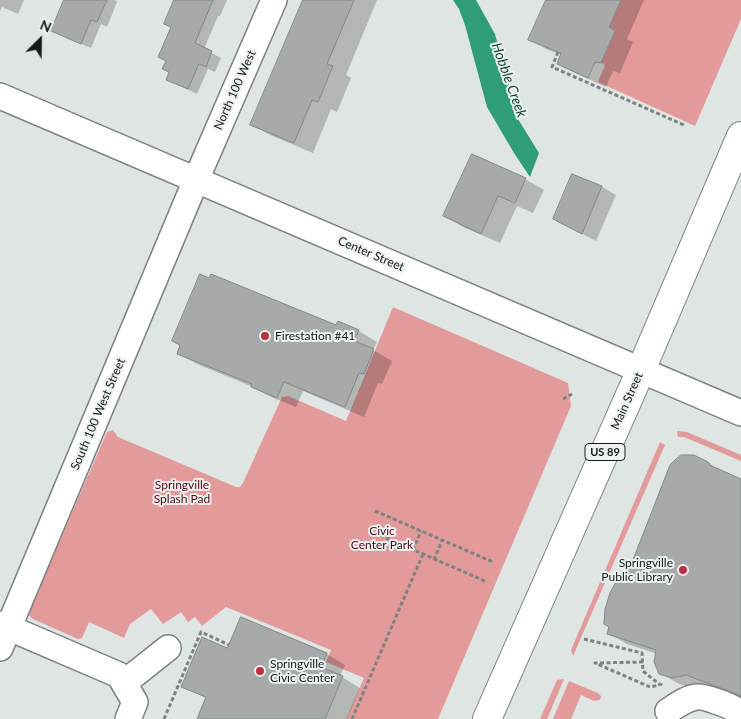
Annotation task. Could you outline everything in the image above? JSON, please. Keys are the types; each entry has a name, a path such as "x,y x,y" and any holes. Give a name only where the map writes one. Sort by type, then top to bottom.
{"main road":[{"name":"Main Street","path":"487,719 641,370 741,136"}],"street":[{"name":"North 100 West","path":"196,180 274,0"},
{"name":"Center Street","path":"0,96 741,413"},
{"name":"South 100 West Street","path":"3,633 196,180"},
{"path":"3,633 119,675 135,702 128,719"},
{"path":"124,682 168,648"},
{"path":"668,711 696,697 709,698 734,709 741,716 741,719"}],"path":[{"path":"558,52 552,67 684,125"},
{"path":"563,399 572,394"},
{"path":"375,511 494,562"},
{"path":"368,530 485,581"},
{"path":"413,550 421,531"},
{"path":"434,560 442,540"},
{"path":"352,719 423,554"},
{"path":"164,719 201,632 229,644"},
{"path":"584,639 642,653 643,670 659,684 668,686"},
{"path":"643,662 595,663 650,687 659,684"}],"green space":[{"path":"621,0 741,0 741,19 695,126 598,82 605,65 601,63 615,31 609,27"},
{"name":"Civic Center Park","path":"393,307 568,383 571,406 438,719 346,719 364,678 326,662 331,650 226,607 202,626 195,617 188,622 181,612 163,624 151,609 130,624 124,638 89,622 82,638 78,639 33,619 28,614 107,432 113,430 118,437 236,487 240,487 282,397 288,396 346,421"},
{"path":"677,431 687,432 741,455 741,461 684,437 678,437"},
{"path":"660,442 665,445 573,656 571,650"},
{"path":"564,679 547,719 540,719 557,680"},
{"path":"569,681 598,693 601,696 600,700 594,701 581,695 571,719 553,719"}],"shaded area":[{"path":"453,0 476,0 495,34 518,119 539,153 530,177 487,107 465,25 459,9"}],"building":[{"path":"64,0 107,0 97,22 91,20 81,44 51,31"},
{"path":"174,0 213,0 195,43 212,51 206,67 199,64 188,89 166,80 169,72 162,69 166,61 158,57 171,27 164,24"},
{"path":"303,0 354,0 327,64 333,66 318,102 312,100 294,143 250,125"},
{"path":"546,0 621,0 609,27 615,31 601,63 595,62 588,78 557,64 561,53 528,40"},
{"path":"472,154 526,178 515,203 498,196 481,234 443,216"},
{"path":"572,174 602,186 582,234 553,219"},
{"name":"Firestation #41","path":"200,274 209,278 211,274 336,325 338,321 359,330 354,341 374,349 364,374 359,373 345,407 284,382 277,398 251,387 252,384 177,354 180,345 172,341"},
{"name":"Springville Public Library","path":"681,455 694,455 712,466 741,479 741,696 686,675 672,678 659,674 654,662 656,650 607,634 609,627 604,624 605,609 610,593 619,576 631,565 670,465"},
{"name":"Springville Civic Center","path":"241,617 327,653 321,667 343,676 325,719 197,719 206,697 181,687 202,637 227,648"}],"place":[{"name":"Firestation #41","path":"265,336"},
{"name":"Springville Public Library","path":"683,570"},
{"name":"Springville Civic Center","path":"260,671"}],"water label":[{"name":"Hobble Creek","path":"509,80"}],"park label":[{"name":"Springville Splash Pad","path":"182,492"}]}
